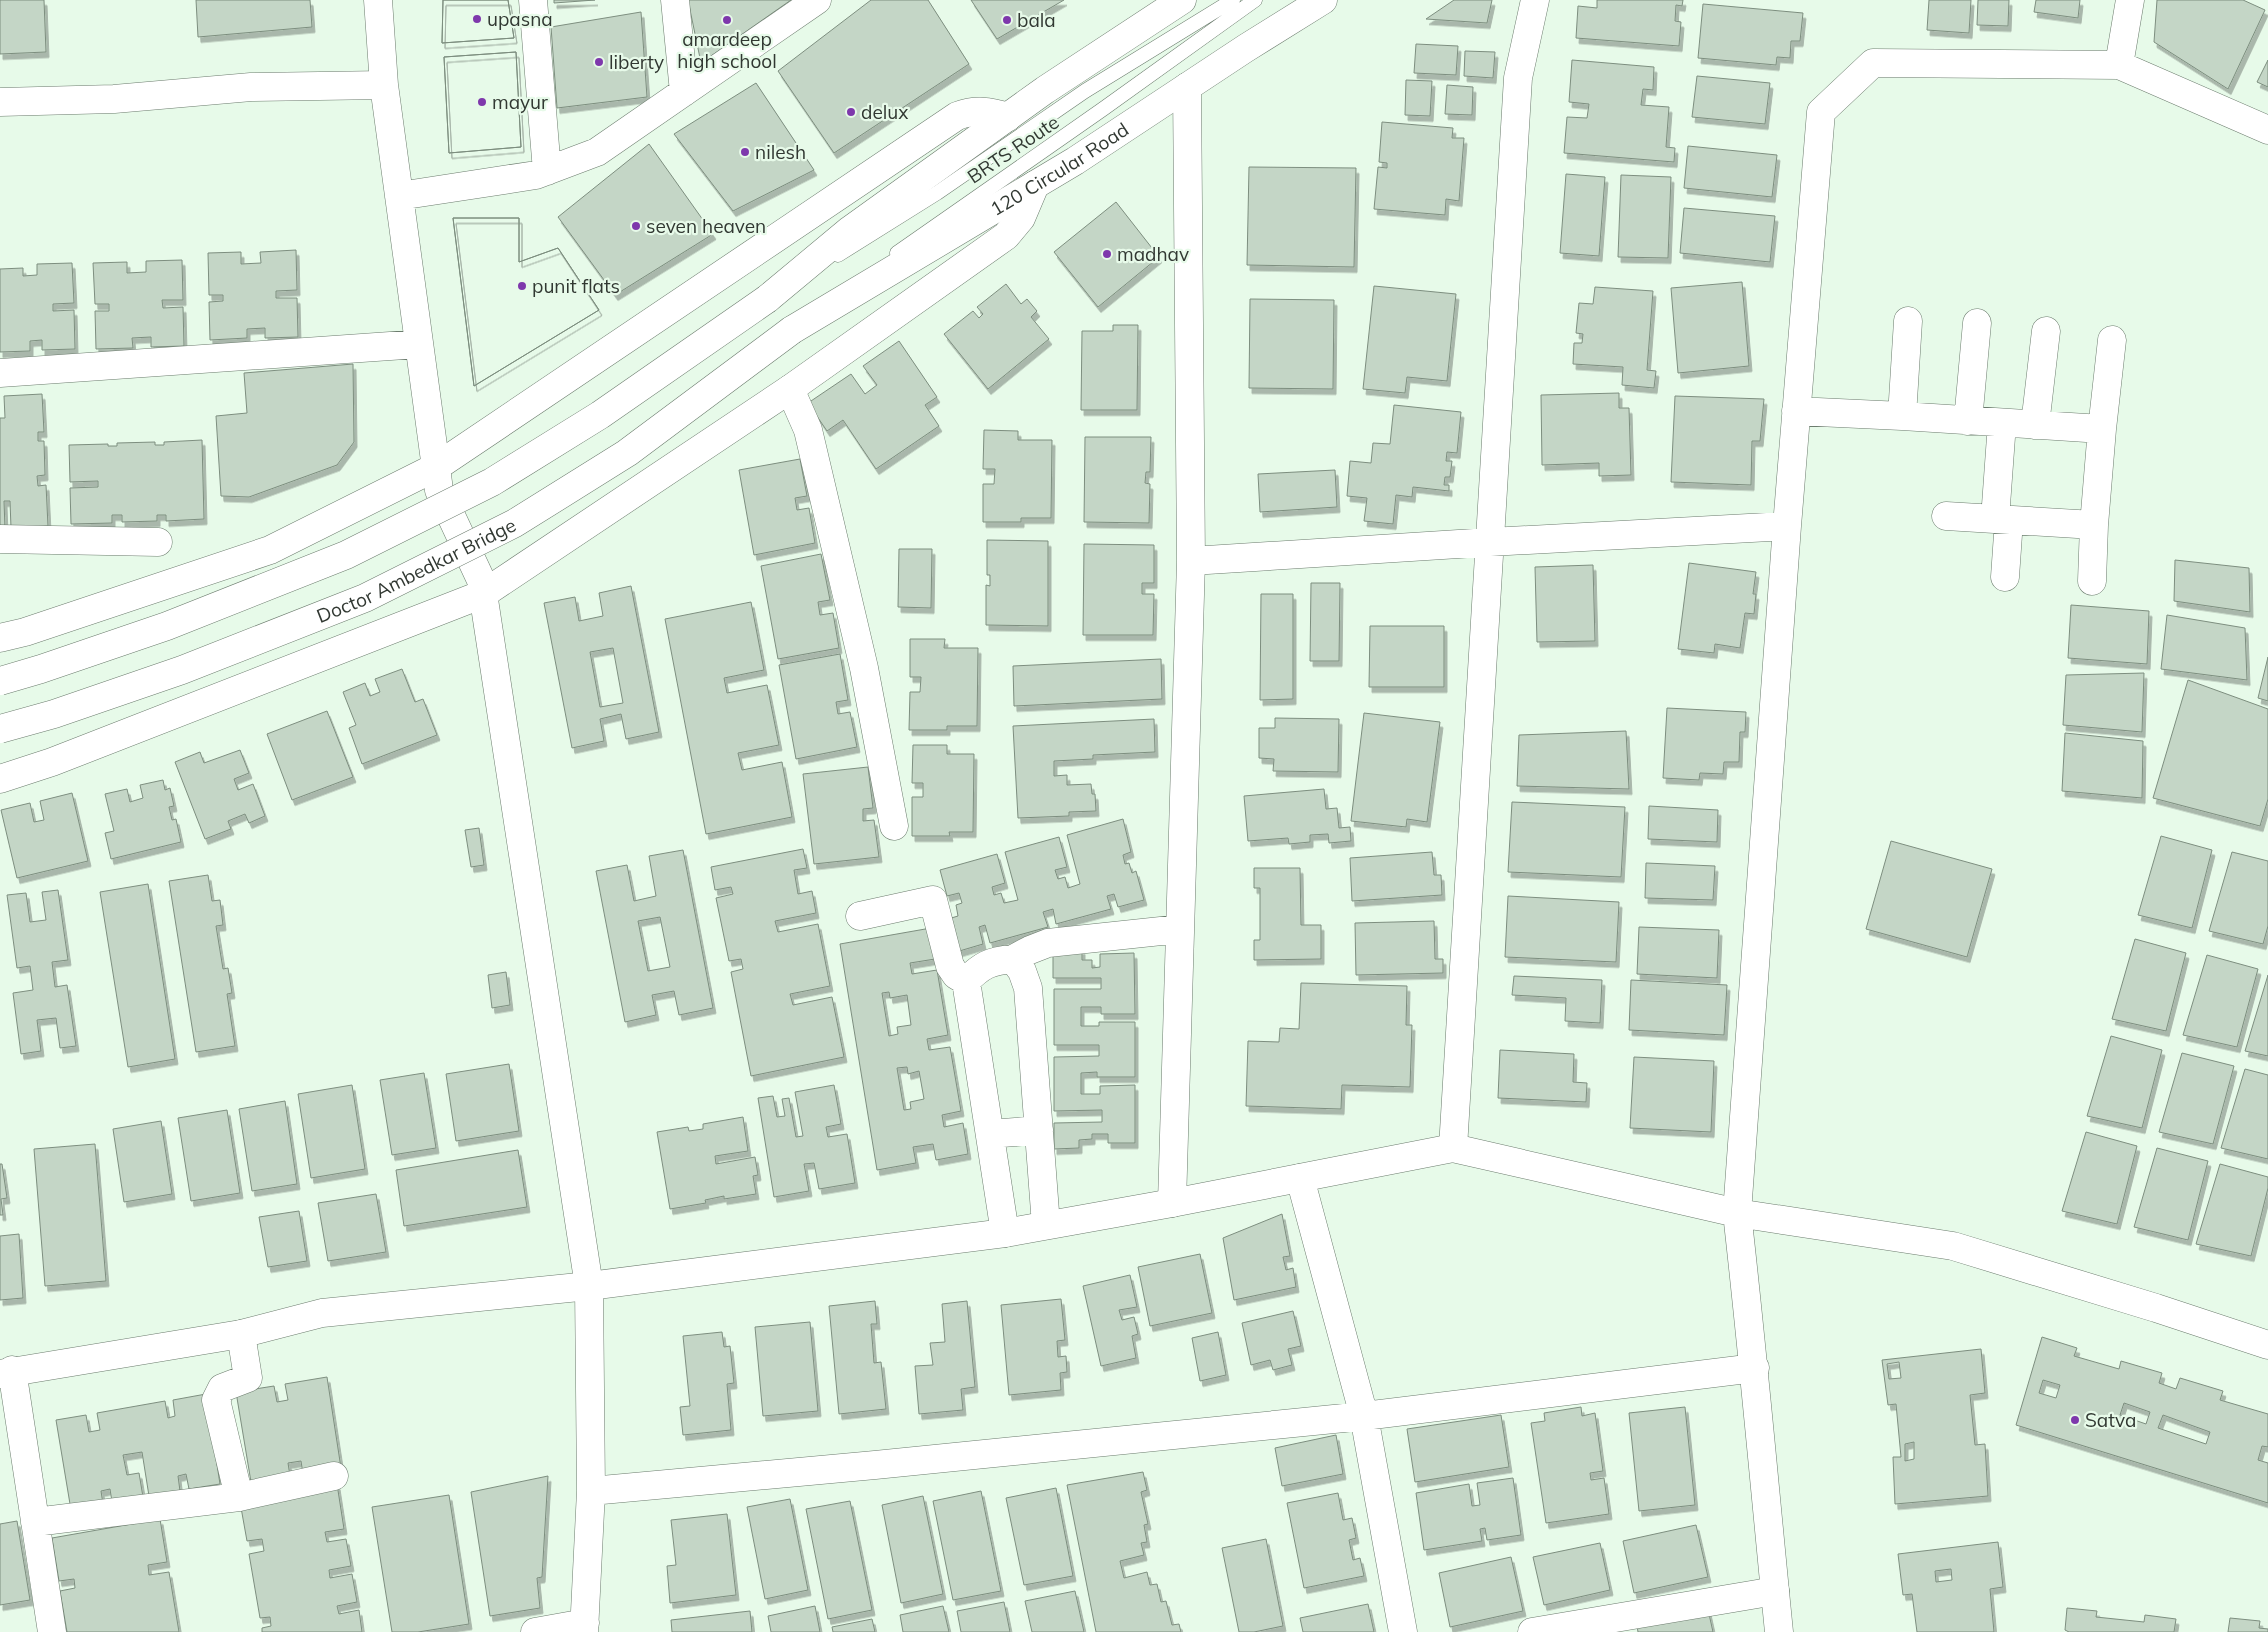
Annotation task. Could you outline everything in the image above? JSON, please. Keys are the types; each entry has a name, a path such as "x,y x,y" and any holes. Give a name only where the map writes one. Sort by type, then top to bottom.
{"street":[{"path":"378,0 384,85 439,490 480,580 483,594 589,1286 591,1491 584,1628 535,1632"},
{"path":"533,0 547,171"},
{"path":"675,0 684,92"},
{"path":"399,196 536,175 597,152 817,0"},
{"path":"0,681 167,626 346,555 492,482 600,415 768,299 850,230 1045,90 1182,0"},
{"name":"120 Circular Road","path":"792,330 1075,161 1323,0"},
{"path":"1453,1148 1518,78 1535,0"},
{"path":"2119,65 2130,0"},
{"path":"1779,1632 1756,1407 1755,1368 1737,1213 1787,526 1821,112 1873,63 2119,65 2268,130"},
{"path":"0,102 114,98 252,87 384,85"},
{"path":"1172,1203 1191,562 1187,87"},
{"path":"0,638 25,632 270,550 436,467 957,116 974,110 991,111 1008,117"},
{"path":"0,779 52,762 483,594 790,389 1006,236 1021,218 1035,185"},
{"path":"1902,416 1908,321"},
{"path":"1968,421 1977,324"},
{"name":"Doctor Ambedkar Bridge","path":"0,729 54,714 182,670 365,598 506,528 627,453 792,330"},
{"path":"2036,425 2046,331"},
{"path":"2092,581 2094,525 2112,340"},
{"path":"0,373 419,344"},
{"path":"790,389 808,430 864,668 894,826"},
{"path":"1796,412 1902,416 2102,429"},
{"path":"2002,423 2002,519 2005,577"},
{"path":"1946,516 2094,525"},
{"path":"1191,562 1490,542 1787,526"},
{"path":"0,539 158,542"},
{"path":"860,916 933,900 950,966 956,975 966,981"},
{"path":"966,981 980,967 996,960 1013,959 1048,943 1180,929"},
{"path":"1013,959 1022,971 1028,988 1046,1225"},
{"path":"966,981 1005,1233"},
{"path":"990,1134 1039,1130"},
{"path":"52,1632 35,1522 6,1372 241,1334 322,1313 589,1286 1005,1233 1172,1203 1453,1148 1737,1213 1952,1246 2156,1308 2268,1345"},
{"path":"1300,1178 1364,1416 1403,1632"},
{"path":"239,1497 216,1400 222,1388 248,1378 241,1334"},
{"path":"591,1491 875,1466 1364,1416 1755,1368"},
{"path":"35,1522 239,1497 334,1476"},
{"path":"1532,1632 1775,1591"}],"lane":[{"name":"BRTS Route","path":"768,299 937,192 1085,91 1233,0"},
{"name":"BRTS Route","path":"792,330 950,215 1104,109 1255,0"}],"building":[{"path":"0,0 44,0 46,52 0,54"},
{"path":"196,0 310,0 312,27 198,37"},
{"name":"upasna","path":"443,0 508,0 514,38 442,43"},
{"name":"upasna","path":"443,0 508,0 514,38 442,43"},
{"path":"554,0 595,0 554,3"},
{"name":"amardeep high school","path":"688,0 791,0 701,63"},
{"name":"delux","path":"871,0 928,0 969,64 834,153 778,71"},
{"name":"bala","path":"971,0 1064,0 997,39"},
{"path":"1454,0 1492,0 1487,23 1426,19"},
{"path":"1597,0 1683,0 1682,6 1676,5 1675,21 1681,22 1679,46 1576,38 1578,6 1597,8"},
{"path":"1929,0 1971,0 1969,33 1927,30"},
{"path":"1978,0 2009,0 2008,26 1977,25"},
{"path":"2036,0 2080,0 2078,18 2034,12"},
{"path":"2157,0 2243,0 2265,10 2228,89 2154,42"},
{"path":"1703,4 1803,13 1800,41 1791,41 1790,58 1777,57 1776,65 1698,58"},
{"name":"liberty","path":"641,12 647,97 557,108 551,27"},
{"path":"1416,44 1458,46 1456,75 1414,73"},
{"path":"1465,51 1495,52 1493,78 1464,76"},
{"name":"mayur","path":"516,52 521,147 449,153 444,57"},
{"name":"mayur","path":"516,52 521,147 449,153 444,57"},
{"path":"1572,60 1654,67 1653,90 1643,89 1641,105 1669,107 1666,147 1675,148 1674,162 1564,153 1567,117 1587,118 1589,104 1569,102"},
{"path":"2268,60 2268,87 2257,82"},
{"path":"1697,76 1770,83 1765,124 1692,117"},
{"path":"1406,80 1432,81 1430,116 1405,115"},
{"name":"nilesh","path":"756,83 814,170 733,211 674,134"},
{"path":"1447,85 1473,87 1472,115 1445,114"},
{"path":"1382,122 1453,128 1452,138 1464,138 1459,201 1446,199 1445,215 1374,209 1378,167 1387,168 1387,163 1379,162"},
{"name":"seven heaven","path":"649,144 713,234 615,295 558,217"},
{"path":"1688,146 1777,155 1772,197 1684,188"},
{"path":"1249,167 1356,168 1354,267 1247,265"},
{"path":"1566,174 1605,177 1599,256 1560,253"},
{"path":"1621,175 1671,177 1668,258 1618,257"},
{"name":"madhav","path":"1116,202 1159,257 1098,307 1054,252"},
{"path":"1684,208 1775,216 1770,262 1680,253"},
{"name":"punit flats","path":"453,218 519,218 519,262 558,248 599,310 474,386"},
{"name":"punit flats","path":"453,218 519,218 519,262 558,248 599,310 474,386"},
{"path":"296,250 297,290 276,291 276,298 297,298 298,337 265,338 265,328 247,329 247,338 210,340 209,302 223,301 223,295 209,295 208,253 241,252 241,264 261,263 260,252"},
{"path":"182,260 183,300 162,300 163,308 183,307 184,346 151,347 151,337 132,338 133,348 96,349 95,311 109,311 109,304 95,304 93,263 127,262 127,273 146,272 146,261"},
{"path":"72,263 74,303 53,304 53,311 74,310 75,349 42,350 42,340 30,341 30,351 0,352 0,269 23,268 23,276 37,275 37,264"},
{"path":"1742,282 1749,366 1678,373 1671,288"},
{"path":"1006,284 1021,304 1027,299 1037,311 1031,317 1049,339 988,389 944,334 973,311 979,318 983,314 977,307"},
{"path":"1374,286 1456,294 1447,381 1407,377 1405,393 1363,389"},
{"path":"1595,287 1653,291 1647,370 1656,371 1654,388 1622,385 1623,367 1573,364 1574,343 1582,343 1583,334 1576,333 1579,303 1593,304"},
{"path":"1250,299 1334,300 1333,389 1249,388"},
{"path":"1113,325 1138,325 1137,410 1081,410 1082,331 1113,331"},
{"path":"899,341 937,397 925,405 939,426 876,469 843,420 827,431 808,403 851,374 865,394 877,385 863,366"},
{"path":"353,364 354,442 337,465 249,497 221,496 216,416 247,413 244,373"},
{"path":"1619,393 1619,408 1629,408 1631,475 1599,476 1599,463 1542,465 1541,395"},
{"path":"42,394 44,432 38,432 38,441 44,441 45,475 37,476 38,486 46,485 48,526 11,528 10,501 4,501 5,529 0,529 0,418 5,418 4,396"},
{"path":"1675,396 1764,399 1760,441 1752,441 1751,485 1671,482"},
{"path":"1394,405 1461,412 1457,453 1447,452 1446,461 1452,461 1450,477 1445,477 1444,485 1449,485 1449,491 1413,487 1412,497 1396,495 1393,524 1364,521 1367,498 1347,496 1350,461 1371,463 1373,443 1390,444"},
{"path":"984,430 1018,431 1018,440 1052,440 1051,518 1021,518 1021,522 983,522 983,484 994,484 995,469 983,469"},
{"path":"1085,437 1151,437 1150,472 1146,472 1145,483 1150,484 1149,523 1084,522"},
{"path":"202,440 204,519 166,521 166,515 157,515 157,521 122,522 122,515 112,515 112,523 71,524 70,488 98,487 98,481 70,482 69,445 108,444 108,446 117,446 117,443 155,442 155,445 164,445 164,442"},
{"path":"800,459 807,496 795,498 797,510 809,508 815,543 754,555 739,470"},
{"path":"1335,470 1337,507 1260,512 1258,474"},
{"path":"987,540 1048,541 1048,626 986,625 986,585 990,586 990,575 987,575"},
{"path":"1084,544 1154,545 1154,583 1142,583 1142,594 1154,594 1153,635 1083,635"},
{"path":"899,549 932,549 931,608 898,607"},
{"path":"821,554 830,600 818,602 820,615 833,613 839,648 778,659 761,566"},
{"path":"2175,560 2249,568 2250,612 2174,601"},
{"path":"1689,563 1756,572 1753,594 1756,594 1754,614 1745,613 1740,648 1715,644 1714,653 1678,649"},
{"path":"1593,565 1595,641 1537,642 1535,567"},
{"path":"1311,583 1340,583 1339,661 1310,661"},
{"path":"631,586 659,732 626,739 621,714 600,719 604,741 572,748 544,603 575,597 579,621 603,616 599,593","holes":["613,648 623,703 600,707 590,652"]},
{"path":"1261,594 1293,594 1293,699 1260,700"},
{"path":"751,602 764,670 724,678 727,693 767,685 779,745 738,753 742,770 782,762 792,817 706,834 665,619"},
{"path":"2071,605 2149,611 2147,664 2068,658"},
{"path":"2167,615 2245,628 2247,680 2161,669"},
{"path":"1370,626 1444,626 1444,687 1369,687"},
{"path":"910,639 945,639 944,648 978,648 977,726 947,726 947,730 909,730 910,692 920,692 921,677 910,677"},
{"path":"840,654 848,700 836,702 838,714 850,712 857,747 796,759 779,665"},
{"path":"2268,657 2268,701 2258,698"},
{"path":"1161,659 1162,699 1014,706 1013,666"},
{"path":"402,669 415,702 423,699 437,735 362,764 349,728 356,725 343,692 365,683 370,696 380,692 375,679"},
{"path":"2144,673 2142,732 2063,725 2066,675"},
{"path":"2188,680 2268,709 2268,799 2260,826 2153,798"},
{"path":"1667,708 1746,712 1745,732 1740,732 1739,762 1724,762 1723,774 1700,773 1699,780 1663,778"},
{"path":"327,711 353,777 292,800 267,734"},
{"path":"1364,713 1440,722 1427,822 1407,819 1406,827 1351,821"},
{"path":"1275,718 1339,719 1338,772 1273,771 1274,759 1259,758 1259,728 1275,728"},
{"path":"1154,719 1155,752 1093,755 1093,759 1054,761 1054,776 1067,775 1067,785 1091,784 1092,794 1095,794 1096,811 1069,812 1069,816 1018,818 1013,726"},
{"path":"1626,731 1629,789 1517,786 1519,735"},
{"path":"2065,733 2143,741 2142,798 2062,791"},
{"path":"913,745 947,745 947,754 974,754 973,832 949,832 950,836 912,836 912,797 923,797 923,783 912,783"},
{"path":"240,750 249,773 234,779 238,790 253,784 265,816 249,823 245,814 228,821 231,829 205,839 175,762 200,752 204,763"},
{"path":"868,767 873,808 863,809 863,821 874,820 879,857 814,864 803,774"},
{"path":"163,780 165,790 170,788 174,806 169,807 172,820 176,819 181,842 111,859 105,833 114,831 105,794 127,789 130,802 143,798 140,785"},
{"path":"1324,789 1326,809 1337,808 1339,828 1350,827 1351,841 1329,843 1328,834 1310,835 1310,842 1289,844 1288,838 1248,841 1244,796"},
{"path":"72,793 88,861 17,878 1,810 30,803 34,822 44,820 40,801"},
{"path":"1512,802 1625,807 1621,877 1508,872"},
{"path":"1649,806 1718,810 1717,842 1648,839"},
{"path":"1123,819 1131,852 1123,855 1125,864 1129,863 1132,873 1136,871 1144,900 1118,907 1114,894 1107,896 1111,909 1056,924 1053,909 1043,912 1048,927 990,943 985,925 979,927 983,944 956,952 948,919 958,916 956,905 962,903 959,893 947,896 940,870 997,854 1005,883 992,887 994,895 1001,893 1004,903 1018,900 1005,852 1059,837 1067,867 1055,870 1058,879 1065,877 1068,888 1080,884 1067,835"},
{"path":"479,828 484,865 471,867 465,830"},
{"path":"2161,836 2212,850 2192,928 2138,915"},
{"path":"1891,841 1992,869 1967,957 1866,929"},
{"path":"803,849 807,868 794,870 798,894 812,891 816,913 775,921 778,932 818,924 830,986 790,994 793,1005 832,997 844,1057 751,1076 731,972 743,969 741,959 729,961 716,898 733,894 731,887 715,890 711,867"},
{"path":"683,850 713,1008 679,1015 674,991 652,995 656,1015 625,1022 596,871 627,865 634,901 656,896 649,856","holes":["660,917 670,967 648,971 638,921"]},
{"path":"1432,852 1434,875 1441,875 1442,895 1352,901 1350,858"},
{"path":"2232,852 2268,861 2268,926 2263,944 2209,931"},
{"path":"1646,863 1715,866 1713,900 1645,898"},
{"path":"1254,868 1300,868 1301,925 1321,925 1321,959 1254,960 1254,940 1260,940 1260,888 1254,888"},
{"path":"208,875 212,901 220,900 223,925 216,926 223,969 228,968 232,993 227,994 235,1046 196,1052 169,881"},
{"path":"148,884 175,1059 128,1067 100,892"},
{"path":"58,890 68,960 52,962 55,987 67,985 76,1046 60,1048 56,1018 37,1020 41,1051 21,1054 13,993 33,990 30,966 17,968 7,895 26,893 30,922 46,920 42,892"},
{"path":"1508,896 1619,902 1616,962 1505,957"},
{"path":"1434,921 1435,959 1443,959 1443,973 1356,975 1355,923"},
{"path":"1639,927 1719,930 1717,978 1637,974"},
{"path":"931,928 935,959 910,963 912,974 937,970 948,1035 927,1039 929,1050 950,1047 961,1111 942,1115 944,1127 963,1123 968,1154 936,1160 933,1144 913,1147 916,1163 877,1170 840,944","holes":["889,992 890,998 907,995 911,1025 897,1027 898,1034 889,1036 882,993","907,1067 908,1074 919,1071 924,1099 910,1102 911,1109 904,1110 897,1068"]},
{"path":"2135,939 2186,953 2166,1031 2112,1019"},
{"path":"1053,949 1082,949 1082,960 1092,960 1092,968 1100,967 1100,954 1134,953 1135,1014 1101,1014 1101,1007 1081,1007 1081,1026 1099,1026 1099,1022 1135,1022 1135,1077 1097,1077 1097,1072 1081,1073 1081,1094 1100,1094 1100,1086 1135,1085 1135,1143 1108,1143 1108,1134 1092,1134 1092,1139 1079,1140 1079,1148 1054,1149 1054,1123 1102,1122 1102,1110 1054,1111 1054,1057 1099,1056 1099,1045 1054,1045 1054,989 1101,989 1101,978 1053,978"},
{"path":"2207,955 2258,969 2237,1047 2183,1035"},
{"path":"506,972 510,1005 492,1008 488,975"},
{"path":"2268,975 2268,1056 2245,1051"},
{"path":"1514,976 1602,980 1600,1023 1565,1021 1566,998 1512,995"},
{"path":"1631,980 1727,985 1724,1035 1629,1030"},
{"path":"1301,983 1407,986 1406,1025 1412,1025 1410,1087 1342,1085 1341,1109 1246,1106 1248,1041 1279,1042 1280,1028 1299,1029"},
{"path":"2111,1036 2162,1050 2142,1128 2087,1116"},
{"path":"1500,1050 1574,1054 1573,1082 1587,1083 1586,1102 1498,1098"},
{"path":"2182,1053 2234,1066 2213,1144 2159,1132"},
{"path":"1634,1057 1714,1061 1711,1132 1630,1128"},
{"path":"509,1064 519,1131 456,1141 446,1074"},
{"path":"2245,1069 2268,1075 2268,1159 2221,1148"},
{"path":"424,1073 436,1148 392,1155 380,1080"},
{"path":"352,1085 365,1169 311,1178 298,1094"},
{"path":"834,1085 841,1124 826,1127 828,1137 847,1134 855,1183 819,1189 814,1163 804,1164 809,1191 774,1197 758,1098 773,1096 777,1117 785,1116 782,1099 789,1098 796,1137 803,1136 795,1092"},
{"path":"285,1101 297,1184 252,1191 239,1109"},
{"path":"227,1110 240,1193 191,1201 178,1118"},
{"path":"743,1117 748,1151 715,1156 716,1164 755,1157 758,1175 753,1176 756,1194 724,1199 724,1196 705,1200 706,1203 670,1209 657,1132 688,1127 689,1131 703,1129 703,1124"},
{"path":"161,1121 172,1194 124,1202 113,1129"},
{"path":"2086,1132 2137,1146 2117,1224 2062,1211"},
{"path":"95,1144 106,1281 45,1286 34,1149"},
{"path":"2157,1148 2208,1161 2188,1240 2134,1227"},
{"path":"518,1150 527,1207 404,1226 396,1170"},
{"path":"0,1164 2,1164 7,1198 1,1199 3,1215 0,1215"},
{"path":"2220,1164 2268,1177 2268,1188 2251,1256 2196,1244"},
{"path":"376,1194 386,1252 328,1261 318,1203"},
{"path":"299,1211 307,1261 268,1267 259,1217"},
{"path":"1282,1214 1290,1256 1283,1257 1286,1270 1293,1268 1296,1287 1234,1300 1223,1238"},
{"path":"19,1234 23,1298 0,1300 0,1236"},
{"path":"1200,1254 1212,1313 1150,1326 1138,1267"},
{"path":"1130,1275 1137,1307 1119,1310 1122,1320 1134,1317 1138,1334 1132,1336 1136,1358 1101,1366 1083,1286"},
{"path":"1061,1299 1065,1340 1057,1341 1058,1357 1066,1356 1067,1372 1060,1373 1061,1390 1009,1395 1001,1305"},
{"path":"875,1301 877,1324 871,1324 874,1363 881,1362 886,1409 839,1414 829,1306"},
{"path":"967,1301 975,1387 961,1389 963,1410 919,1414 915,1366 933,1365 930,1343 945,1342 942,1304"},
{"path":"1293,1311 1301,1346 1288,1349 1292,1365 1273,1370 1270,1360 1251,1365 1242,1323"},
{"path":"810,1322 818,1411 763,1416 755,1327"},
{"path":"722,1332 724,1347 730,1346 734,1383 727,1384 731,1430 683,1435 680,1407 690,1406 683,1336"},
{"path":"1218,1332 1226,1375 1200,1381 1192,1338"},
{"name":"Satva","path":"2042,1337 2077,1348 2074,1356 2119,1369 2121,1361 2162,1373 2159,1383 2176,1389 2180,1378 2223,1391 2220,1400 2268,1414 2268,1447 2262,1446 2258,1460 2268,1463 2268,1503 2016,1425","holes":["2043,1380 2060,1385 2056,1398 2039,1393","2124,1403 2150,1412 2146,1424 2120,1415","2163,1415 2210,1432 2206,1444 2158,1428"]},
{"path":"1981,1349 1985,1393 1970,1395 1975,1445 1985,1444 1988,1496 1895,1504 1893,1457 1901,1457 1896,1404 1888,1405 1882,1360","holes":["1899,1362 1901,1378 1889,1379 1887,1364","1914,1442 1914,1459 1905,1461 1905,1444"]},
{"path":"327,1377 341,1468 303,1474 301,1461 288,1463 290,1476 251,1482 236,1392 274,1386 277,1402 288,1400 285,1384"},
{"path":"206,1394 220,1484 189,1489 186,1474 178,1476 180,1491 149,1496 142,1452 123,1455 127,1475 139,1473 143,1497 112,1502 110,1489 101,1491 103,1504 71,1510 56,1420 86,1415 89,1432 100,1430 97,1413 165,1401 168,1418 175,1416 173,1400"},
{"path":"1581,1407 1582,1416 1595,1413 1603,1471 1590,1473 1591,1480 1604,1478 1609,1514 1546,1523 1531,1423 1545,1421 1544,1413"},
{"path":"1685,1407 1695,1505 1639,1511 1629,1413"},
{"path":"1501,1415 1509,1467 1415,1482 1407,1429"},
{"path":"1336,1435 1343,1474 1282,1486 1275,1448"},
{"path":"1143,1472 1147,1490 1141,1492 1148,1524 1144,1525 1147,1542 1141,1543 1144,1555 1120,1561 1124,1578 1147,1572 1150,1585 1157,1584 1161,1602 1166,1601 1172,1625 1179,1624 1181,1632 1096,1632 1067,1485"},
{"path":"548,1476 542,1577 537,1578 540,1608 490,1616 471,1492"},
{"path":"1513,1478 1521,1535 1487,1540 1485,1528 1480,1529 1482,1541 1424,1550 1416,1493 1469,1484 1472,1506 1480,1505 1477,1483"},
{"path":"337,1484 344,1529 325,1532 327,1542 346,1539 351,1566 329,1570 330,1578 352,1574 357,1602 337,1606 339,1614 359,1610 362,1632 262,1632 262,1628 271,1626 270,1617 260,1618 249,1554 264,1551 262,1539 247,1541 240,1502"},
{"path":"1056,1488 1073,1576 1024,1585 1006,1498"},
{"path":"981,1491 1001,1591 953,1600 933,1501"},
{"path":"1338,1493 1343,1520 1352,1518 1356,1538 1349,1540 1353,1560 1360,1558 1364,1576 1304,1588 1287,1503"},
{"path":"449,1495 469,1624 418,1632 392,1632 372,1507"},
{"path":"923,1496 943,1594 901,1603 882,1505"},
{"path":"790,1499 808,1590 765,1599 747,1507"},
{"path":"850,1501 872,1610 828,1619 806,1509"},
{"path":"727,1514 736,1595 670,1603 667,1566 676,1565 671,1520"},
{"path":"160,1519 167,1562 148,1565 149,1575 169,1572 179,1632 67,1632 60,1591 75,1588 74,1579 59,1581 52,1538"},
{"path":"17,1521 30,1600 0,1605 0,1524"},
{"path":"1696,1525 1708,1577 1634,1593 1623,1541"},
{"path":"1266,1539 1283,1626 1254,1632 1239,1632 1222,1548"},
{"path":"1998,1542 2003,1587 1990,1589 1994,1632 1917,1632 1912,1594 1903,1595 1898,1554","holes":["1951,1569 1952,1580 1936,1582 1935,1571"]},
{"path":"1600,1543 1610,1590 1544,1605 1533,1557"},
{"path":"1511,1557 1523,1611 1450,1627 1439,1573"},
{"path":"1075,1591 1084,1632 1032,1632 1025,1601"},
{"path":"1004,1602 1010,1632 961,1632 957,1611"},
{"path":"1368,1604 1374,1632 1303,1632 1300,1618"},
{"path":"1707,1605 1713,1632 1638,1632 1636,1620"},
{"path":"815,1606 820,1632 771,1632 768,1616"},
{"path":"943,1606 949,1632 903,1632 900,1615"},
{"path":"2067,1608 2097,1611 2096,1617 2144,1622 2145,1615 2176,1619 2174,1632 2069,1632 2065,1630"},
{"path":"750,1611 752,1632 672,1632 671,1620"},
{"path":"2230,1618 2260,1621 2259,1628 2268,1629 2268,1632 2228,1632"},
{"path":"872,1619 875,1632 833,1632 832,1627"}],"place":[{"name":"upasna","path":"477,19"},
{"name":"amardeep high school","path":"727,20"},
{"name":"bala","path":"1007,20"},
{"name":"liberty","path":"599,62"},
{"name":"mayur","path":"482,102"},
{"name":"delux","path":"851,112"},
{"name":"nilesh","path":"745,152"},
{"name":"seven heaven","path":"636,226"},
{"name":"madhav","path":"1107,254"},
{"name":"punit flats","path":"522,286"},
{"name":"Satva","path":"2075,1420"}]}
